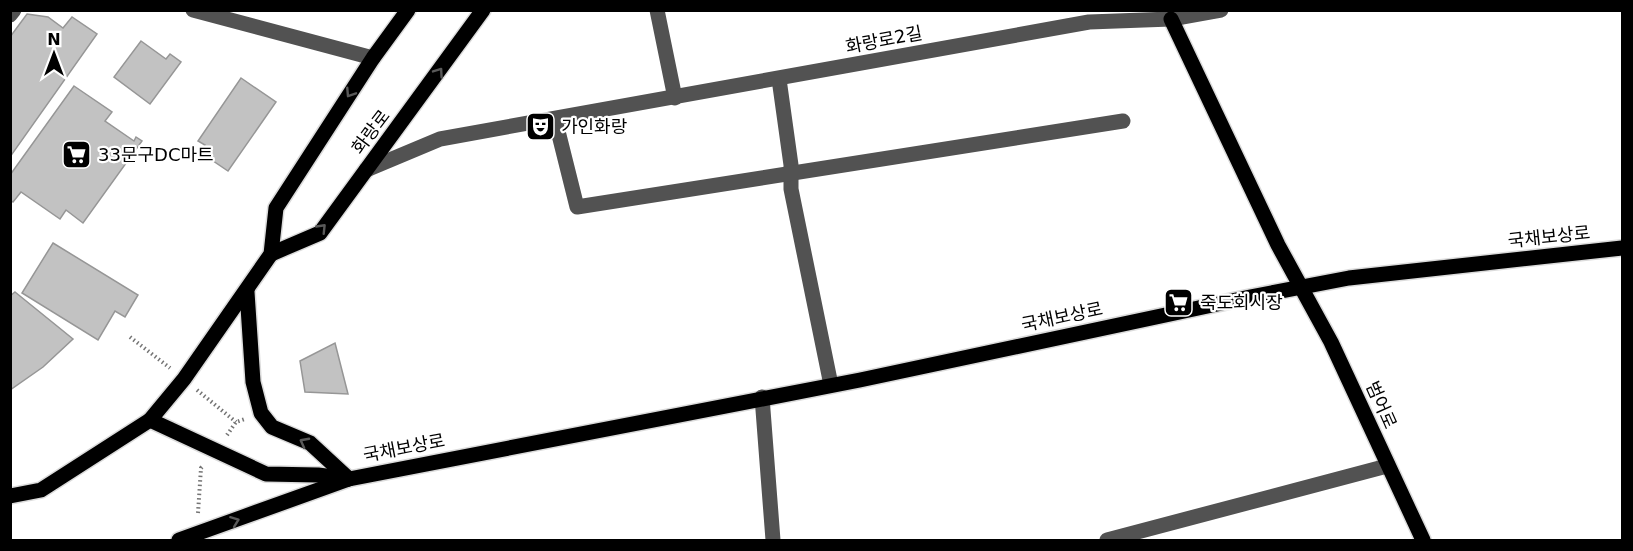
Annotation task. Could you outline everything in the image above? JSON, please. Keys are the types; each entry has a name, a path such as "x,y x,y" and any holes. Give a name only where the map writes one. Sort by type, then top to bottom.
{"main road":[{"name":"화랑로","path":"150,420 184,379 247,292 271,254 276,208 373,58 408,10"},
{"name":"화랑로","path":"271,254 320,233 483,10"},
{"path":"1171,19 1278,245 1302,287"},
{"name":"국채보상로","path":"150,420 266,474 318,475 349,479 831,385 1349,278 1623,248"},
{"name":"범어로","path":"1302,287 1331,342 1423,540"},
{"path":"179,540 349,479 310,444 272,427 261,413 253,382 247,292"},
{"path":"10,496 42,490 150,420"}],"street":[{"path":"10,15 14,10"},
{"path":"193,10 373,58"},
{"path":"657,10 675,98"},
{"name":"화랑로2길","path":"366,170 440,140 1089,22 1171,19 1221,10"},
{"path":"779,79 791,174 790,189 831,385"},
{"path":"555,119 577,207 1123,121"},
{"path":"762,397 773,540"},
{"path":"1107,540 1387,466"}],"building":[{"path":"27,14 48,17 63,28 72,17 97,34 10,157 10,37"},
{"path":"141,41 166,59 170,54 181,62 150,104 114,77"},
{"path":"241,78 276,102 228,171 200,152 205,145 198,141"},
{"path":"74,86 112,112 105,121 134,141 136,137 142,141 83,223 66,210 60,219 21,192 13,202 10,200 10,175"},
{"path":"53,243 138,295 125,317 115,311 98,340 22,293"},
{"path":"15,292 73,339 43,367 10,390 10,296"},
{"path":"335,343 348,394 305,392 300,361"}],"place":[{"name":"가인화랑","path":"540,127"},
{"name":"33문구DC마트","path":"77,155"},
{"name":"죽도회시장","path":"1179,303"}]}
